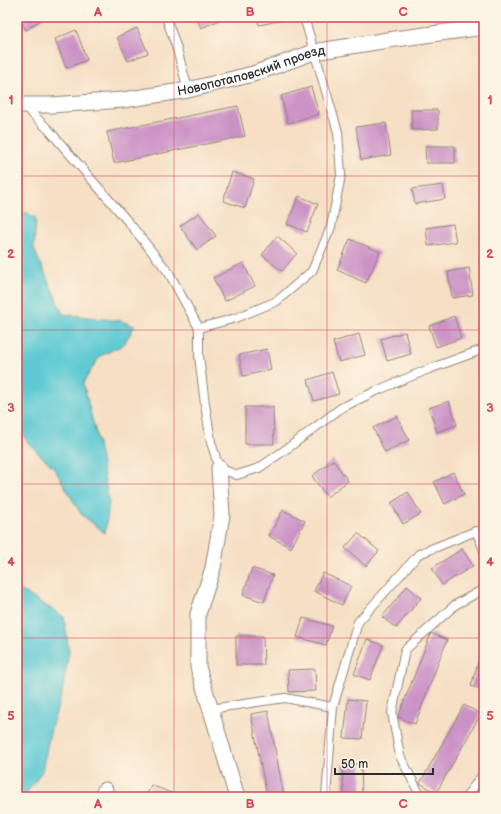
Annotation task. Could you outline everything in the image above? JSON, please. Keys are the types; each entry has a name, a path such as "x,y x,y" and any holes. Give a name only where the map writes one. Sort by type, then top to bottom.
{"street":[{"name":"Новопотаповский проезд","path":"20,105 51,105 123,100 188,90 253,74 314,52 484,27"},
{"path":"219,468 222,515 213,568 198,614 198,667 237,797"}],"lane":[{"path":"166,17 177,49 188,90"},
{"path":"200,328 236,318 276,301 312,270 331,227 341,175 338,132 304,17"},
{"path":"20,105 48,129 130,224 169,273 200,328 199,356 205,404 211,442 219,468 237,475 258,468 292,445 341,408 429,369 484,349"},
{"path":"326,797 333,706 358,622 419,554 476,531 484,550"},
{"path":"421,797 400,756 392,713 405,650 455,605 484,589"},
{"path":"210,708 284,698 333,706"},
{"path":"466,797 484,773"}],"water":[{"path":"17,208 36,218 34,249 63,314 121,321 135,326 123,345 100,356 83,383 96,434 109,502 105,533 81,514 54,468 28,443 17,426"},
{"path":"17,588 64,617 69,651 62,693 51,728 42,771 24,797 17,797"}],"building":[{"path":"18,17 45,17 26,30"},
{"path":"196,17 219,17 220,20 201,28"},
{"path":"257,17 287,17 288,19 259,25"},
{"path":"137,28 148,53 128,61 117,37"},
{"path":"76,30 87,60 66,68 55,39"},
{"path":"311,87 319,114 288,123 281,96"},
{"path":"238,106 245,136 114,163 107,132"},
{"path":"411,110 438,110 438,129 412,130"},
{"path":"386,123 391,155 361,160 356,127"},
{"path":"425,146 455,146 455,163 426,163"},
{"path":"232,172 254,179 245,208 223,201"},
{"path":"443,185 445,199 415,204 412,189"},
{"path":"299,196 318,204 307,232 287,224"},
{"path":"199,213 216,236 197,250 180,226"},
{"path":"453,224 456,242 428,246 426,228"},
{"path":"277,236 297,253 282,271 262,255"},
{"path":"350,239 380,252 366,283 337,270"},
{"path":"243,263 255,286 225,301 213,278"},
{"path":"469,268 473,295 452,298 448,272"},
{"path":"454,316 461,338 436,347 429,326"},
{"path":"405,332 411,354 387,361 381,339"},
{"path":"359,334 365,355 339,362 333,342"},
{"path":"267,349 271,370 243,376 239,355"},
{"path":"332,372 339,394 314,401 308,380"},
{"path":"484,382 484,400 483,400 480,383"},
{"path":"449,401 457,425 437,432 429,408"},
{"path":"245,407 273,407 274,444 245,444"},
{"path":"397,416 409,440 385,452 373,428"},
{"path":"333,460 348,481 327,497 312,476"},
{"path":"453,472 464,494 445,504 434,482"},
{"path":"408,492 421,514 403,524 391,503"},
{"path":"283,510 305,521 291,548 269,536"},
{"path":"358,533 379,551 366,566 345,548"},
{"path":"462,549 473,566 442,585 432,568"},
{"path":"252,568 273,575 264,602 243,595"},
{"path":"323,573 351,586 342,605 314,591"},
{"path":"407,586 421,598 396,628 382,617"},
{"path":"303,618 332,626 326,645 297,637"},
{"path":"431,633 447,640 415,724 398,717"},
{"path":"236,636 263,636 264,665 236,665"},
{"path":"367,639 383,645 370,680 354,674"},
{"path":"484,643 484,690 471,686"},
{"path":"315,669 316,691 289,692 288,670"},
{"path":"348,699 366,701 362,739 344,738"},
{"path":"464,705 481,714 436,793 420,783"},
{"path":"268,711 284,797 267,797 251,714"},
{"path":"361,764 362,797 344,797 342,765"},
{"path":"151,785 174,794 173,797 146,797"}]}
